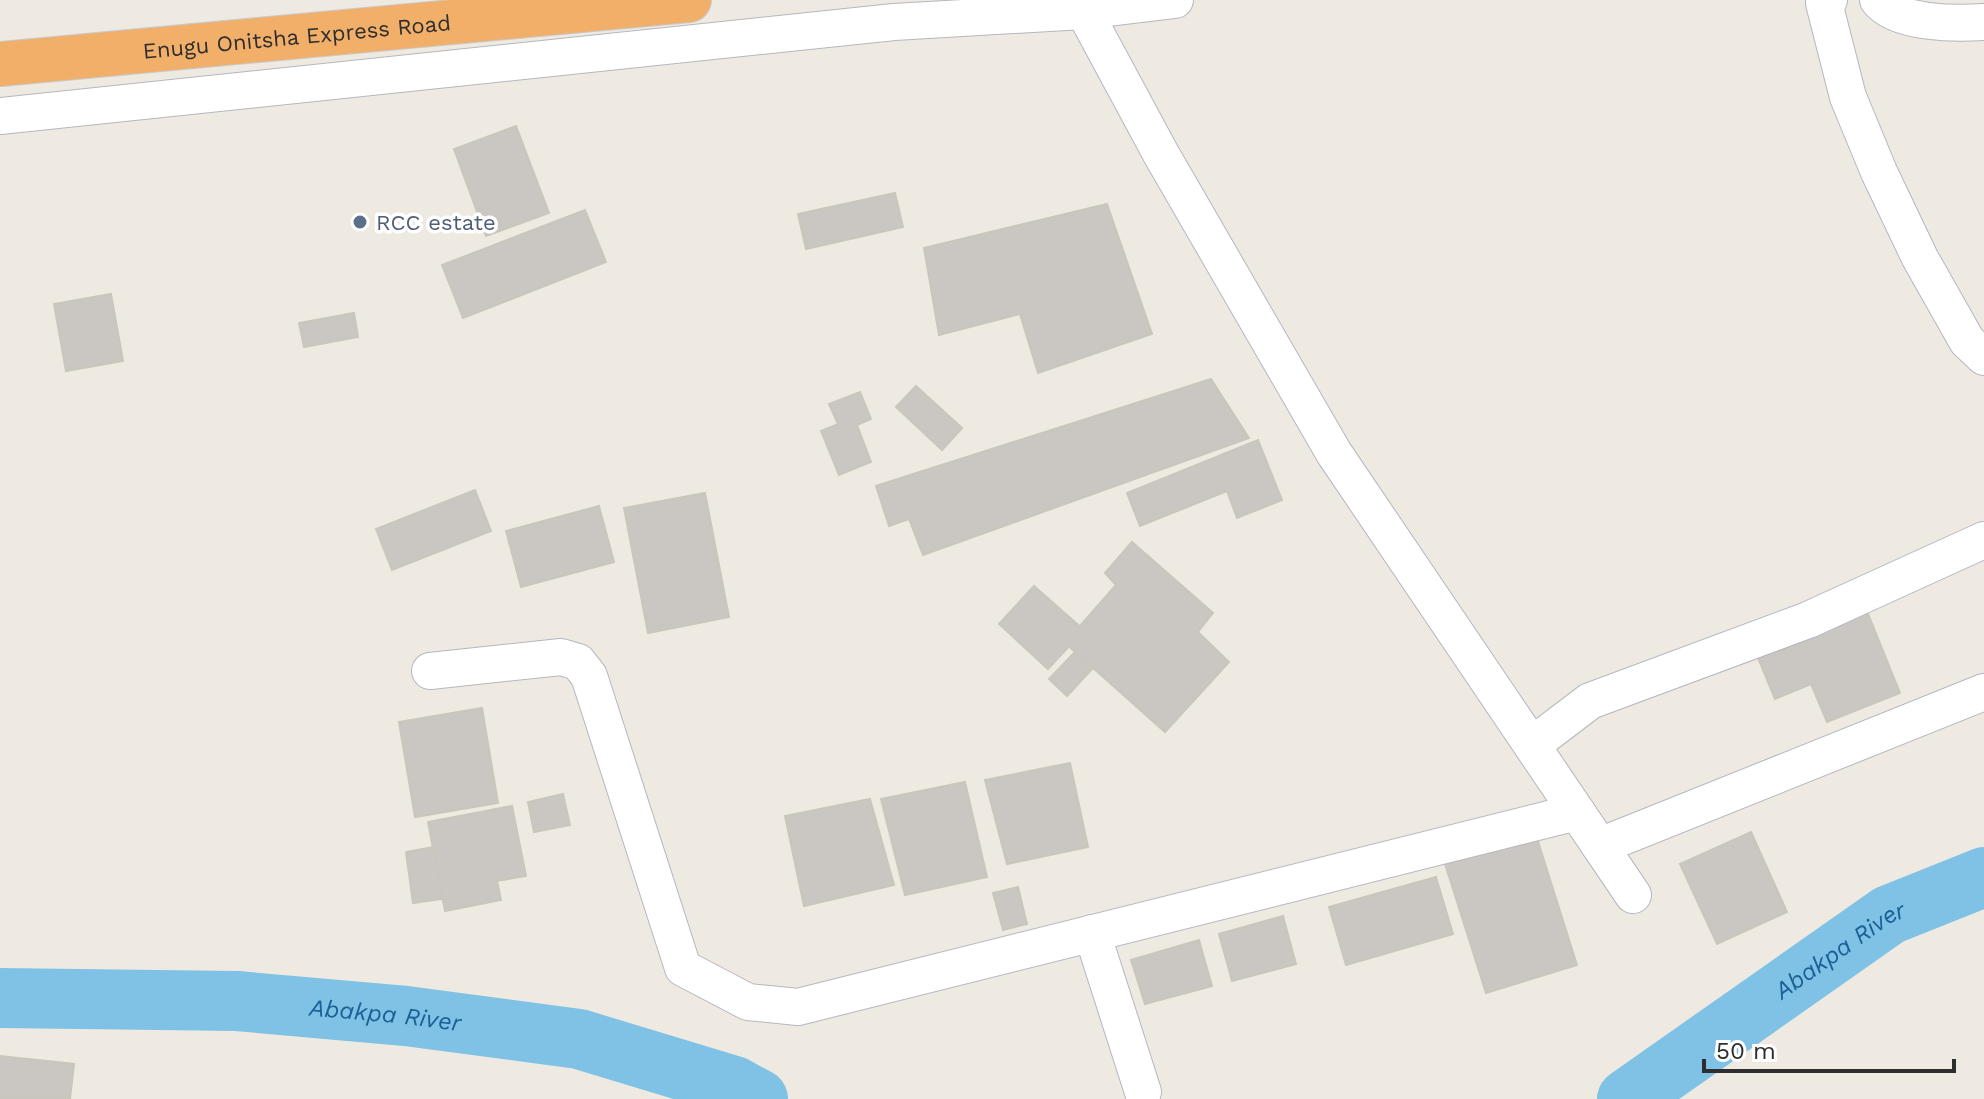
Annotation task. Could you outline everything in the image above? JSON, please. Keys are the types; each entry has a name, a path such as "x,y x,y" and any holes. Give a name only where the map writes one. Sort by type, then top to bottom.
{"highway":[{"name":"Enugu Onitsha Express Road","path":"0,64 689,0"}],"street":[{"path":"0,116 894,22 1175,0"},
{"path":"1829,0 1824,3 1848,97 1879,172 1920,258 1967,341 1984,357"},
{"path":"1878,0 1884,8 1921,19 1954,24 1984,22"},
{"path":"1081,6 1161,154 1334,453 1633,895"},
{"path":"1532,745 1590,701 1808,620 1984,540"},
{"path":"430,671 561,657 578,662 589,676 683,968 748,1002 798,1007 1577,812"},
{"path":"1600,846 1984,692"},
{"path":"1092,933 1143,1092"}],"building":[{"path":"516,126 549,213 486,236 454,149"},
{"path":"895,193 903,227 806,249 798,214"},
{"path":"1107,204 1152,334 1038,373 1020,314 939,335 924,248"},
{"path":"585,210 606,262 463,318 442,265"},
{"path":"111,294 123,361 66,371 54,304"},
{"path":"354,313 358,337 304,347 299,323"},
{"path":"1211,379 1249,438 923,555 909,519 889,526 876,486"},
{"path":"916,386 962,428 942,450 896,407"},
{"path":"860,392 871,419 857,425 871,462 839,475 821,431 838,424 829,404"},
{"path":"1258,440 1282,500 1237,518 1227,491 1140,526 1127,493"},
{"path":"475,490 491,531 392,570 376,529"},
{"path":"705,493 729,617 648,633 624,508"},
{"path":"599,506 614,562 521,587 506,531"},
{"path":"1132,542 1213,613 1198,632 1229,662 1165,732 1065,643 1116,585 1105,573"},
{"path":"1034,586 1084,630 1048,669 999,624"},
{"path":"1866,609 1900,693 1827,722 1811,684 1775,699 1756,653"},
{"path":"1075,652 1093,668 1067,696 1049,679"},
{"path":"482,708 498,803 415,817 399,722"},
{"path":"1070,763 1088,847 1007,864 985,780"},
{"path":"965,782 987,877 905,895 881,799"},
{"path":"563,794 570,825 534,832 528,802"},
{"path":"870,799 894,885 804,906 785,816"},
{"path":"512,806 526,876 497,881 501,900 445,911 428,822"},
{"path":"1751,832 1787,912 1717,944 1680,864"},
{"path":"1536,835 1577,965 1486,993 1445,864"},
{"path":"434,847 442,899 413,903 406,852"},
{"path":"1436,877 1453,934 1346,965 1329,907"},
{"path":"1018,887 1027,924 1003,930 993,893"},
{"path":"1283,916 1296,964 1232,981 1219,934"},
{"path":"1199,940 1212,986 1145,1004 1131,960"},
{"path":"0,1056 74,1064 70,1099 0,1099"}],"waterway":[{"name":"Abakpa River","path":"1627,1099 1889,915 1984,877"},
{"name":"Abakpa River","path":"0,998 237,1001 406,1016 579,1039 734,1086 758,1099"}],"place":[{"name":"RCC estate","path":"360,222"}]}
